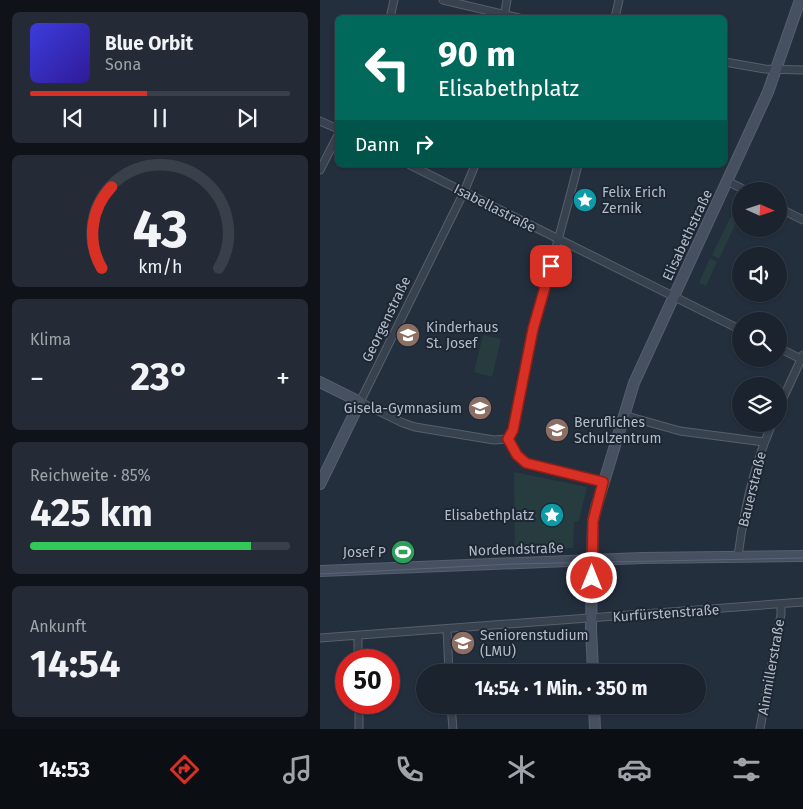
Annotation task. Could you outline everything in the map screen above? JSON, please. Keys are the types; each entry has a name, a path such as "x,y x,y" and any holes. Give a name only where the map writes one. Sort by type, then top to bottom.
{"main road":[{"name":"Elisabethstraße","path":"603,482 634,383 768,92 800,0"},
{"path":"320,382 360,402"},
{"name":"Georgenstraße","path":"320,484 360,402"},
{"path":"593,664 593,521 603,482"},
{"name":"Nordendstraße","path":"320,571 592,560 803,556"},
{"path":"594,714 595,729"}],"street":[{"path":"391,15 394,0"},
{"path":"443,0 500,15"},
{"path":"504,15 507,0"},
{"path":"616,15 620,0"},
{"path":"727,62 765,69 803,70"},
{"path":"320,120 335,128"},
{"path":"320,170 335,141"},
{"name":"Isabellastraße","path":"414,167 732,326"},
{"name":"Georgenstraße","path":"360,402 464,192 474,167"},
{"path":"360,402 415,427 501,441 508,439 513,430 533,329 560,240 578,167"},
{"path":"728,182 732,184"},
{"path":"788,212 803,220"},
{"path":"787,351 802,358 787,390"},
{"path":"623,415 680,431 764,442"},
{"name":"Bauerstraße","path":"738,556 746,502 768,432"},
{"path":"508,439 517,455 526,463 603,482"},
{"name":"Kurfürstenstraße","path":"320,638 803,602"},
{"name":"Ainmillerstraße","path":"760,729 781,614 781,604"},
{"path":"446,630 448,664"},
{"path":"358,636 358,649"},
{"path":"359,714 359,729"},
{"path":"452,714 453,729"}],"green space":[{"path":"732,214 732,231 719,259 712,255"},
{"path":"710,258 717,262 706,286 699,283"},
{"path":"483,335 501,339 492,377 474,372"},
{"path":"514,472 587,487 579,521 574,522 573,548 515,548"}],"tram line":[{"path":"320,574 512,564 803,558"}],"place":[{"name":"Felix Erich Zernik","path":"585,200"},
{"name":"Kinderhaus St. Josef","path":"408,335"},
{"name":"Gisela-Gymnasium","path":"480,408"},
{"name":"Berufliches Schulzentrum","path":"557,430"},
{"name":"Elisabethplatz","path":"552,515"},
{"name":"Josef P","path":"403,552"},
{"name":"Seniorenstudium (LMU)","path":"463,643"}],"route":[{"path":"551,266 533,329 513,430 508,439 510,446 520,459 526,463 603,482 593,521 592,578"}]}
